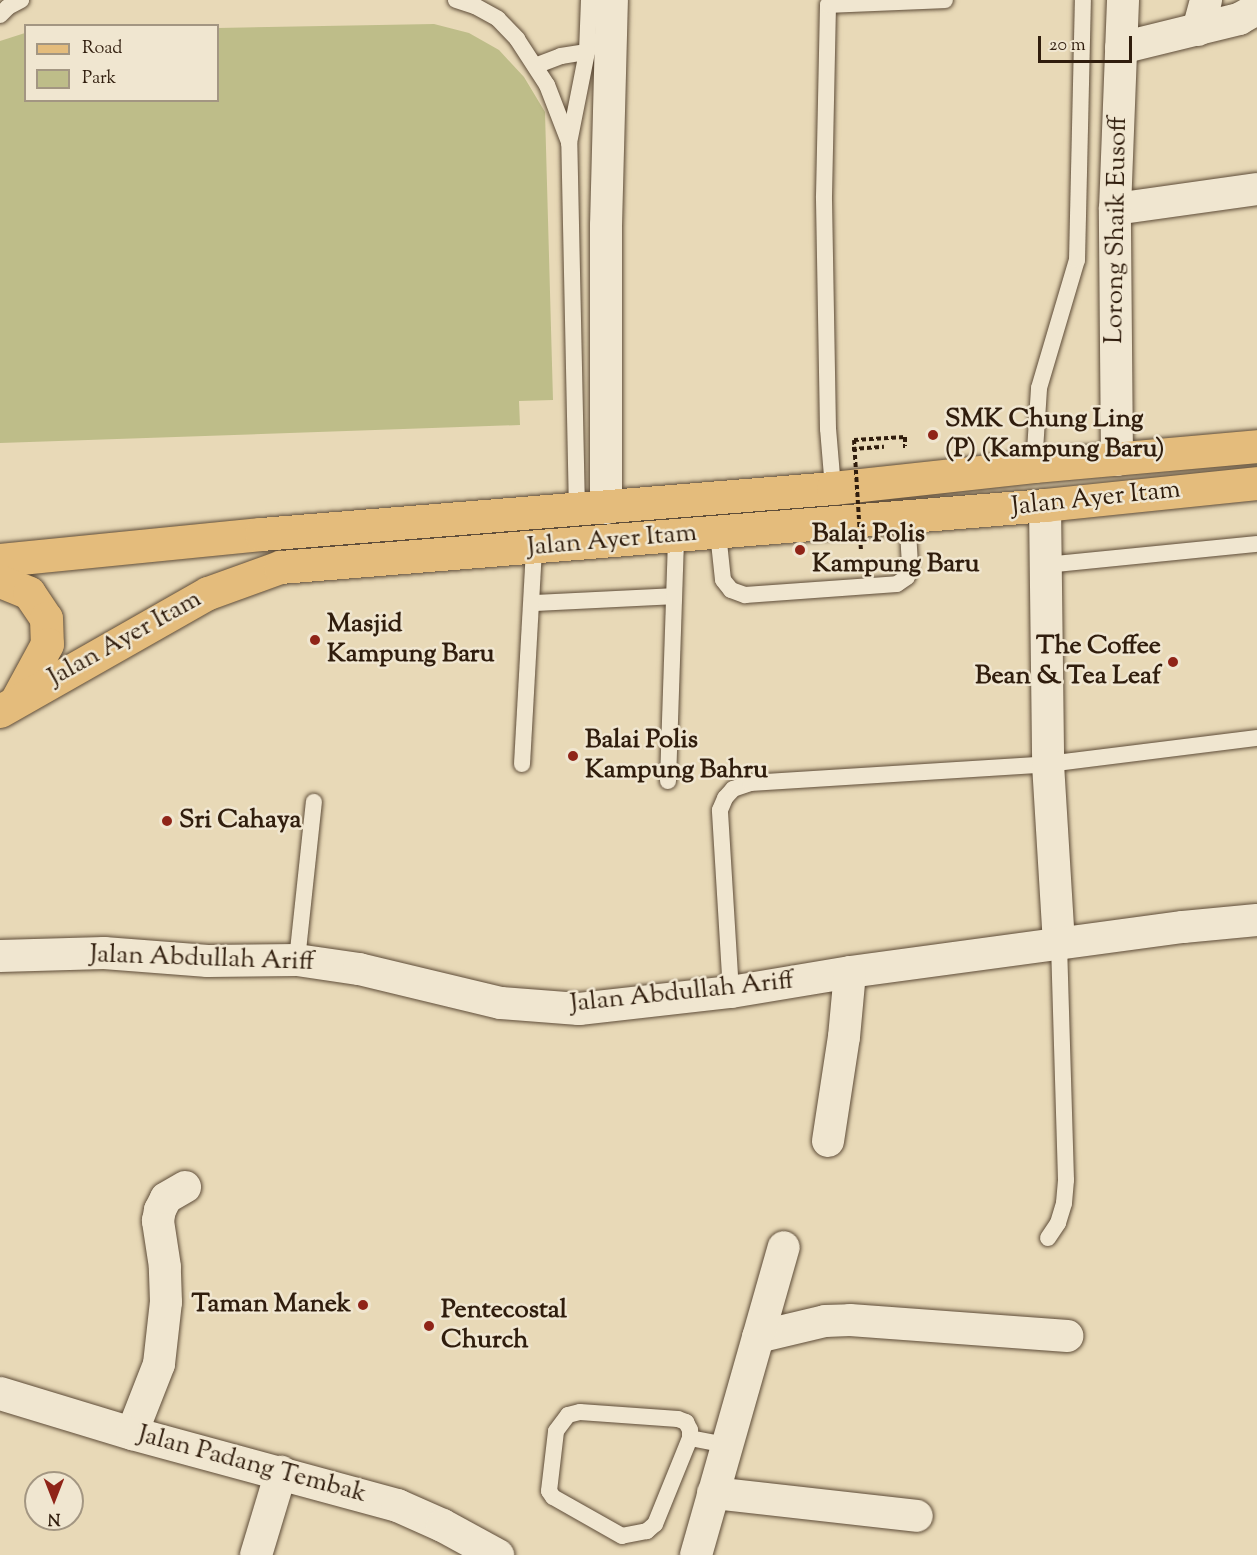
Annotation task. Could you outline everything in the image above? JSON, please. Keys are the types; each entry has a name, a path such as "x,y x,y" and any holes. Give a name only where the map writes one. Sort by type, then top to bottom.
{"main road":[{"name":"Jalan Ayer Itam","path":"0,560 261,534 833,488 1034,466 1257,446"},
{"name":"Jalan Ayer Itam","path":"8,706 218,588 280,567 676,537 907,515 1045,505 1257,483"},
{"path":"0,581 29,593 46,618 47,644 8,706"}],"street":[{"path":"591,509 606,226 612,0"},
{"name":"Lorong Shaik Eusoff","path":"1117,460 1115,209 1123,0"},
{"path":"1198,30 1206,0"},
{"path":"1121,48 1239,19 1257,9"},
{"path":"1115,209 1257,189"},
{"path":"1045,505 1048,764 1059,945"},
{"name":"Jalan Abdullah Ariff","path":"0,956 104,953 208,961 297,960 359,969 501,1003 579,1009 731,992 850,972 1183,927 1257,921"},
{"path":"828,1141 844,1037 850,972"},
{"path":"132,1433 159,1364 166,1302 165,1267 158,1221 160,1210 166,1198 185,1187"},
{"path":"696,1555 784,1247"},
{"path":"758,1337 825,1321 850,1320 1067,1336"},
{"name":"Jalan Padang Tembak","path":"0,1393 132,1433 397,1505 442,1525 497,1555"},
{"path":"256,1555 281,1472"},
{"path":"713,1494 917,1516"}],"lane":[{"path":"0,15 8,7 21,0"},
{"path":"456,0 475,6 498,19 517,39 547,86 569,143"},
{"path":"589,0 587,52 569,143 591,509"},
{"path":"833,488 830,450 824,196 828,2 945,0"},
{"path":"1034,466 1039,388 1077,260 1083,0"},
{"path":"535,66 561,56 587,52"},
{"path":"717,533 723,580 730,590 745,595 897,584 908,577 910,565 907,515"},
{"path":"668,781 676,537"},
{"path":"1046,565 1257,544"},
{"path":"522,764 533,603 534,548"},
{"path":"533,603 674,596"},
{"path":"731,992 720,810 725,798 733,789 750,783 1048,764 1257,738"},
{"path":"297,960 314,802"},
{"path":"1048,1238 1061,1213 1066,1180 1059,945"},
{"path":"573,1413 678,1419 686,1422 690,1430 690,1438 655,1524 647,1531 622,1536 553,1497 549,1491 556,1431 564,1419 573,1413"},
{"path":"690,1438 727,1445"}],"path":[{"path":"830,450 905,446 905,437 854,440 861,552"}],"green space":[{"path":"434,24 469,33 499,50 524,77 545,112 553,400 519,401 520,425 0,443 0,41 24,33 24,102 219,102 219,28"}],"place":[{"name":"SMK Chung Ling (P) (Kampung Baru)","path":"933,435"},
{"name":"Balai Polis Kampung Baru","path":"800,550"},
{"name":"Masjid Kampung Baru","path":"315,640"},
{"name":"The Coffee Bean & Tea Leaf","path":"1173,662"},
{"name":"Balai Polis Kampung Bahru","path":"573,756"},
{"name":"Sri Cahaya","path":"167,821"},
{"name":"Taman Manek","path":"363,1305"},
{"name":"Pentecostal Church","path":"429,1326"}]}
